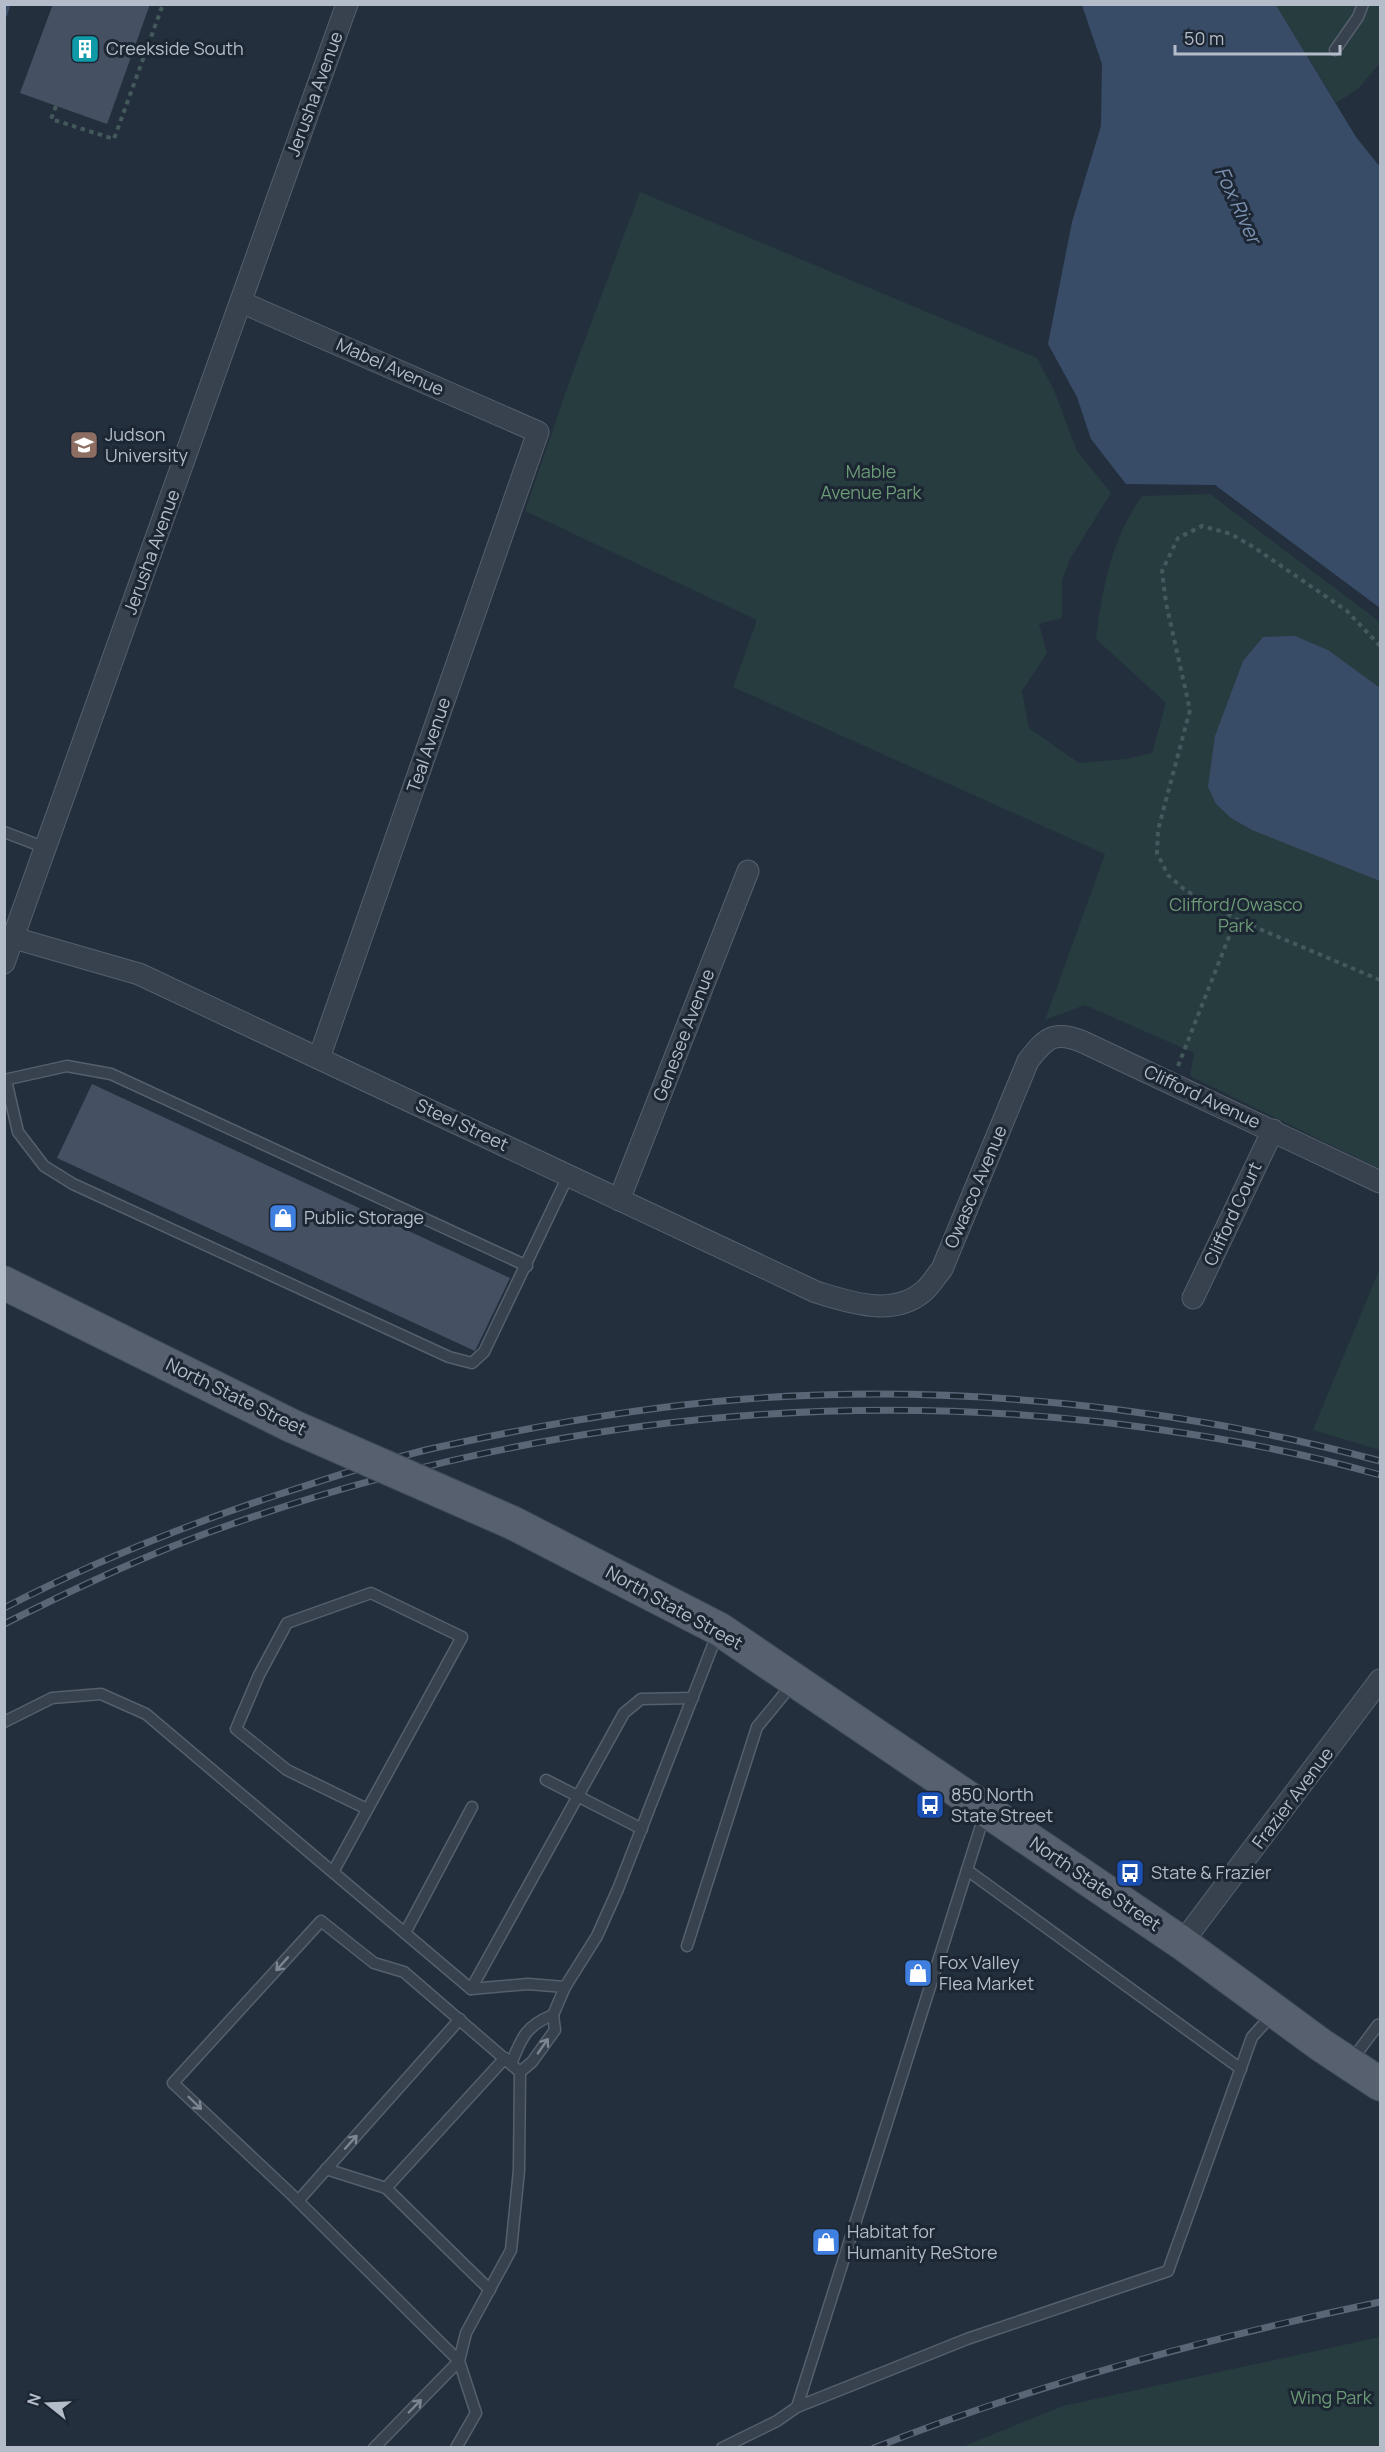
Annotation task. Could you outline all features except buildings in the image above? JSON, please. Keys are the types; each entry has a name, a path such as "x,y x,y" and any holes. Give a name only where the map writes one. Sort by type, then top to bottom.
{"main road":[{"name":"North State Street","path":"4,1283 112,1334 292,1426 513,1523 719,1629 1182,1943 1380,2084"}],"street":[{"name":"Jerusha Avenue","path":"5,962 347,4"},
{"name":"Mabel Avenue","path":"241,302 538,432"},
{"name":"Teal Avenue","path":"319,1058 538,432"},
{"name":"Genesee Avenue","path":"620,1200 748,871"},
{"name":"Steel Street","path":"14,938 139,975 816,1292 852,1303 883,1307 908,1302"},
{"name":"Clifford Avenue","path":"1028,1061 1041,1045 1055,1035 1069,1036 1380,1182"},
{"name":"Owasco Avenue","path":"908,1302 924,1291 942,1269 1028,1061"},
{"name":"Clifford Court","path":"1193,1298 1273,1130"},
{"name":"Frazier Avenue","path":"1182,1943 1359,1712 1380,1680"}],"lane":[{"path":"1335,50 1359,17 1363,4"},
{"path":"4,832 46,848"},
{"path":"527,1266 111,1074 67,1066 5,1080 18,1132 44,1166 73,1184 449,1357 472,1363 484,1352 527,1266 568,1176"},
{"path":"333,1872 462,1637 371,1593 287,1623 259,1675 236,1729 286,1770 367,1809"},
{"path":"520,2072 532,2062 555,2030 553,2015 565,1987 597,1936 642,1829 719,1629"},
{"path":"687,1946 757,1727 795,1680"},
{"path":"4,1722 52,1698 101,1694 146,1714 471,1989 528,1984 565,1987"},
{"path":"471,1989 624,1713 641,1699 693,1698"},
{"path":"546,1780 642,1829"},
{"path":"405,1933 472,1807"},
{"path":"798,2408 986,1810"},
{"path":"967,1870 1241,2068"},
{"path":"374,2448 459,2361 466,2333 511,2250 519,2170 520,2072 404,1972 374,1963 321,1921 173,2083 298,2201 459,2361 476,2413 456,2448"},
{"path":"722,2448 798,2408 967,2339 1168,2271 1252,2037 1275,2011"},
{"path":"386,2188 508,2061 536,2021 553,2015"},
{"path":"298,2201 460,2019"},
{"path":"1349,2064 1380,2024"},
{"path":"326,2169 386,2188 490,2290"}],"path":[{"path":"56,106 51,119 114,139 164,4"},
{"path":"1380,646 1347,611 1231,534 1202,526 1178,538 1162,572 1166,603 1190,710 1158,830 1157,853 1168,875 1185,890 1236,919 1380,981"},
{"path":"1171,1083 1236,919"}],"green space":[{"path":"1276,5 1380,5 1380,63 1358,89 1336,103"},
{"path":"640,192 1037,358 1054,390 1077,451 1111,493 1070,559 1062,581 1062,618 1039,624 1047,653 1022,691 1029,728 1079,763 1126,759 1152,753 1166,703 1096,639 1110,564 1123,529 1142,496 1210,494 1380,622 1380,1169 1190,1076 1194,1053 1085,1005 1045,1020 1105,854 733,687 757,620 525,511 571,377"},
{"path":"1380,1268 1380,1450 1313,1430"},
{"name":"Wing Park","path":"1380,2337 1380,2447 962,2447 1063,2406"}],"water":[{"name":"Fox River","path":"1082,5 1276,5 1356,137 1380,167 1380,608 1215,485 1126,484 1091,439 1077,397 1048,344 1072,222 1101,126 1102,64"},
{"path":"1295,636 1328,650 1380,688 1380,881 1252,830 1231,818 1216,804 1208,787 1215,736 1243,661 1263,637"}],"waterway":[{"path":"4,14 7,4"}],"railway":[{"path":"4,1608 71,1575 175,1532 245,1506 373,1464 430,1449 548,1425 627,1412 706,1403 824,1395 904,1394 985,1397 1146,1413 1226,1426 1380,1461"},
{"path":"4,1624 88,1583 174,1546 232,1524 338,1490 445,1462 553,1440 661,1424 770,1414 880,1410 990,1413 1101,1422 1172,1431 1312,1457 1380,1475"},
{"path":"874,2448 998,2403 1124,2364 1251,2331 1380,2302"}],"place":[{"name":"Creekside South","path":"85,49"},
{"name":"Judson University","path":"84,445"},
{"name":"Public Storage","path":"283,1218"},
{"name":"850 North State Street","path":"930,1805"},
{"name":"State & Frazier","path":"1130,1873"},
{"name":"Fox Valley Flea Market","path":"918,1973"},
{"name":"Habitat for Humanity ReStore","path":"826,2242"}],"park label":[{"name":"Mable Avenue Park","path":"871,482"},
{"name":"Clifford/Owasco Park","path":"1236,915"}]}
